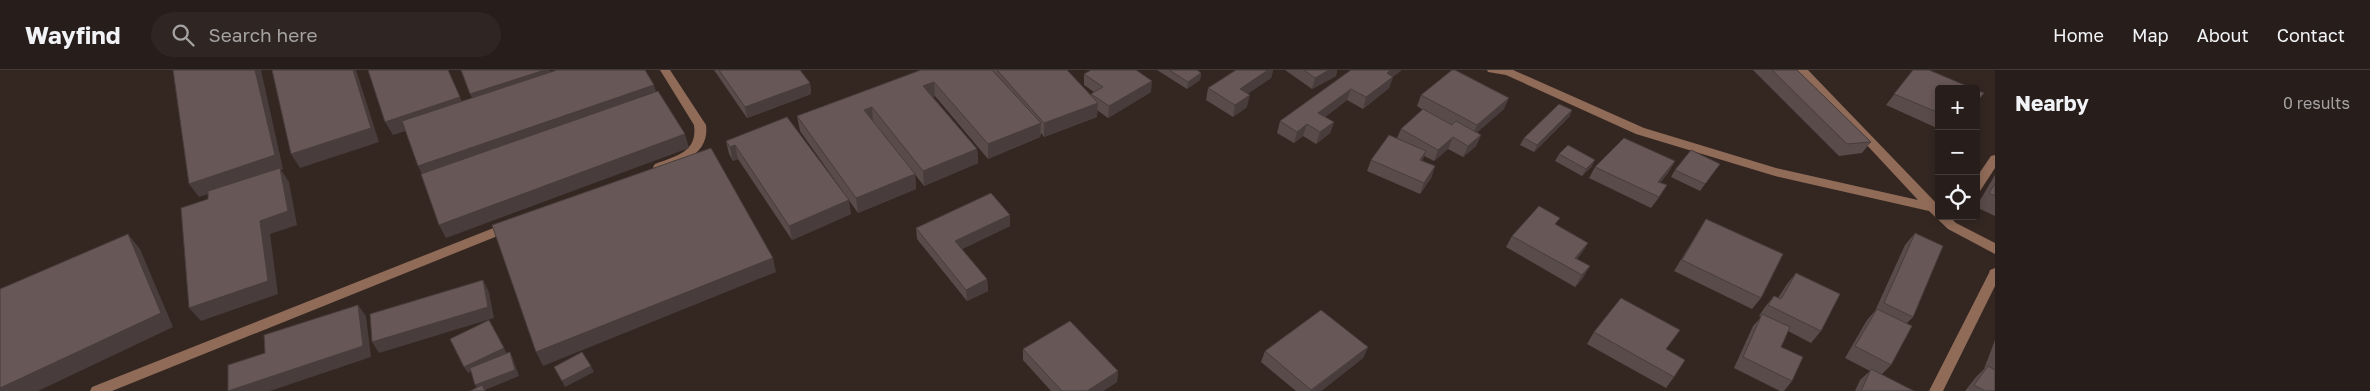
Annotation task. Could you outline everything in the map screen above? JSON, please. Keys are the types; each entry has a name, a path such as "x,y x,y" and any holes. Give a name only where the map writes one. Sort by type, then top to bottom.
{"street":[{"path":"650,171 686,156 698,147 703,134 700,124 665,70"},
{"path":"1492,70 1508,72 1640,131 1775,172 1935,212"},
{"path":"1802,70 1935,210"},
{"path":"1980,182 1995,159"},
{"path":"1955,221 1995,249"},
{"path":"97,391 521,222"},
{"path":"1936,391 1995,273"}],"building":[{"path":"173,70 255,70 275,155 189,184"},
{"path":"272,70 353,70 371,128 291,154"},
{"path":"368,70 448,70 460,97 385,122"},
{"path":"461,70 545,70 470,94"},
{"path":"557,70 645,70 654,85 418,166 402,121"},
{"path":"719,70 800,70 810,83 745,107"},
{"path":"921,70 992,70 1041,123 988,144 934,82 923,86 977,149 923,171 872,107 864,110 915,174 856,198 797,116"},
{"path":"997,70 1067,70 1098,103 1044,123"},
{"path":"1091,70 1136,70 1152,81 1109,106 1091,94 1103,87 1084,74"},
{"path":"1169,70 1197,70 1201,73 1188,82"},
{"path":"1236,70 1268,70 1240,89 1250,95 1235,105 1208,88"},
{"path":"1304,70 1329,70 1315,78"},
{"path":"1351,70 1391,70 1387,73 1393,77 1366,97 1351,89 1318,113 1334,122 1320,132 1307,124 1297,132 1280,121"},
{"path":"1452,70 1509,98 1477,125 1421,95"},
{"path":"1772,70 1797,70 1871,142 1847,144"},
{"path":"1913,70 1929,70 1965,85 1935,85 1935,111 1894,94"},
{"path":"658,91 685,134 439,225 421,174"},
{"path":"1559,104 1572,110 1537,145 1524,138"},
{"path":"1423,109 1452,125 1456,121 1481,135 1468,146 1453,137 1438,150 1401,129"},
{"path":"787,117 849,200 789,226 735,145 730,147 726,141"},
{"path":"1389,135 1426,151 1420,160 1435,166 1424,183 1371,160"},
{"path":"1624,138 1675,161 1658,182 1667,185 1659,197 1595,167"},
{"path":"1568,145 1595,160 1586,169 1559,154"},
{"path":"711,148 773,258 536,352 492,225"},
{"path":"1691,150 1720,164 1705,184 1675,170"},
{"path":"280,168 288,211 260,221 268,281 189,308 181,208 208,199 208,191"},
{"path":"1995,183 1995,196 1989,193"},
{"path":"991,193 1010,215 955,241 987,279 966,290 916,228"},
{"path":"1539,206 1560,218 1555,224 1588,243 1575,258 1590,266 1582,275 1512,236"},
{"path":"1706,219 1783,254 1761,298 1682,260"},
{"path":"1915,233 1943,246 1913,317 1884,303"},
{"path":"128,234 161,313 0,388 0,289"},
{"path":"1796,273 1840,294 1821,331 1768,305 1774,296 1781,299"},
{"path":"483,280 488,307 372,342 370,314"},
{"path":"1621,298 1680,330 1666,349 1685,360 1674,377 1594,332"},
{"path":"358,305 363,346 228,391 228,365 265,353 264,335"},
{"path":"1877,309 1912,326 1891,365 1855,346"},
{"path":"1321,310 1368,347 1311,390 1265,351"},
{"path":"1762,314 1790,327 1781,347 1803,357 1792,381 1743,357"},
{"path":"489,320 504,348 464,367 450,339"},
{"path":"1070,321 1118,371 1087,391 1062,391 1023,349"},
{"path":"510,352 515,370 475,385 470,368"},
{"path":"582,352 591,366 562,381 554,367"},
{"path":"1988,366 1995,370 1995,391 1985,391 1974,385"},
{"path":"1871,369 1914,391 1861,391"},
{"path":"482,385 485,391 470,391"}]}
